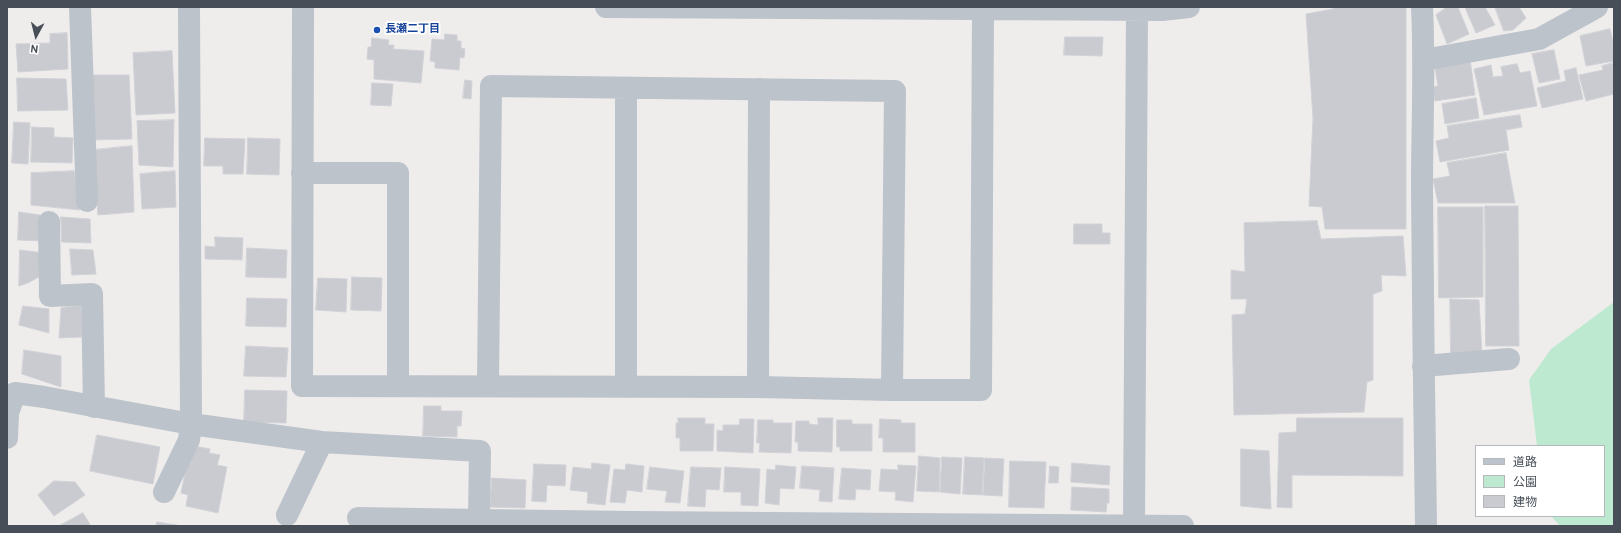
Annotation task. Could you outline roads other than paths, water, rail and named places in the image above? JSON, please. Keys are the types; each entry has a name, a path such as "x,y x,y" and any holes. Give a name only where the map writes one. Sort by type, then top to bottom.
{"street":[{"path":"80,7 87,201"},
{"path":"164,492 189,440 191,424 189,7"},
{"path":"302,7 302,386 758,387 892,390 981,390 983,9"},
{"path":"606,7 1137,10 1162,10 1188,7"},
{"path":"1422,7 1424,60 1422,127 1423,366 1426,526"},
{"path":"1424,60 1539,39 1597,7"},
{"path":"1134,526 1137,10"},
{"path":"488,386 491,86 895,91 892,390"},
{"path":"626,88 626,387"},
{"path":"758,387 759,89"},
{"path":"302,173 398,173 398,386"},
{"path":"49,222 50,296 92,294 94,407"},
{"path":"1423,366 1509,359"},
{"path":"7,438 8,413 15,393 191,424 322,442 480,451 479,520"},
{"path":"287,514 322,442"},
{"path":"358,518 632,524 1183,526"}],"place":[{"name":"長瀬二丁目","path":"377,30"}]}
